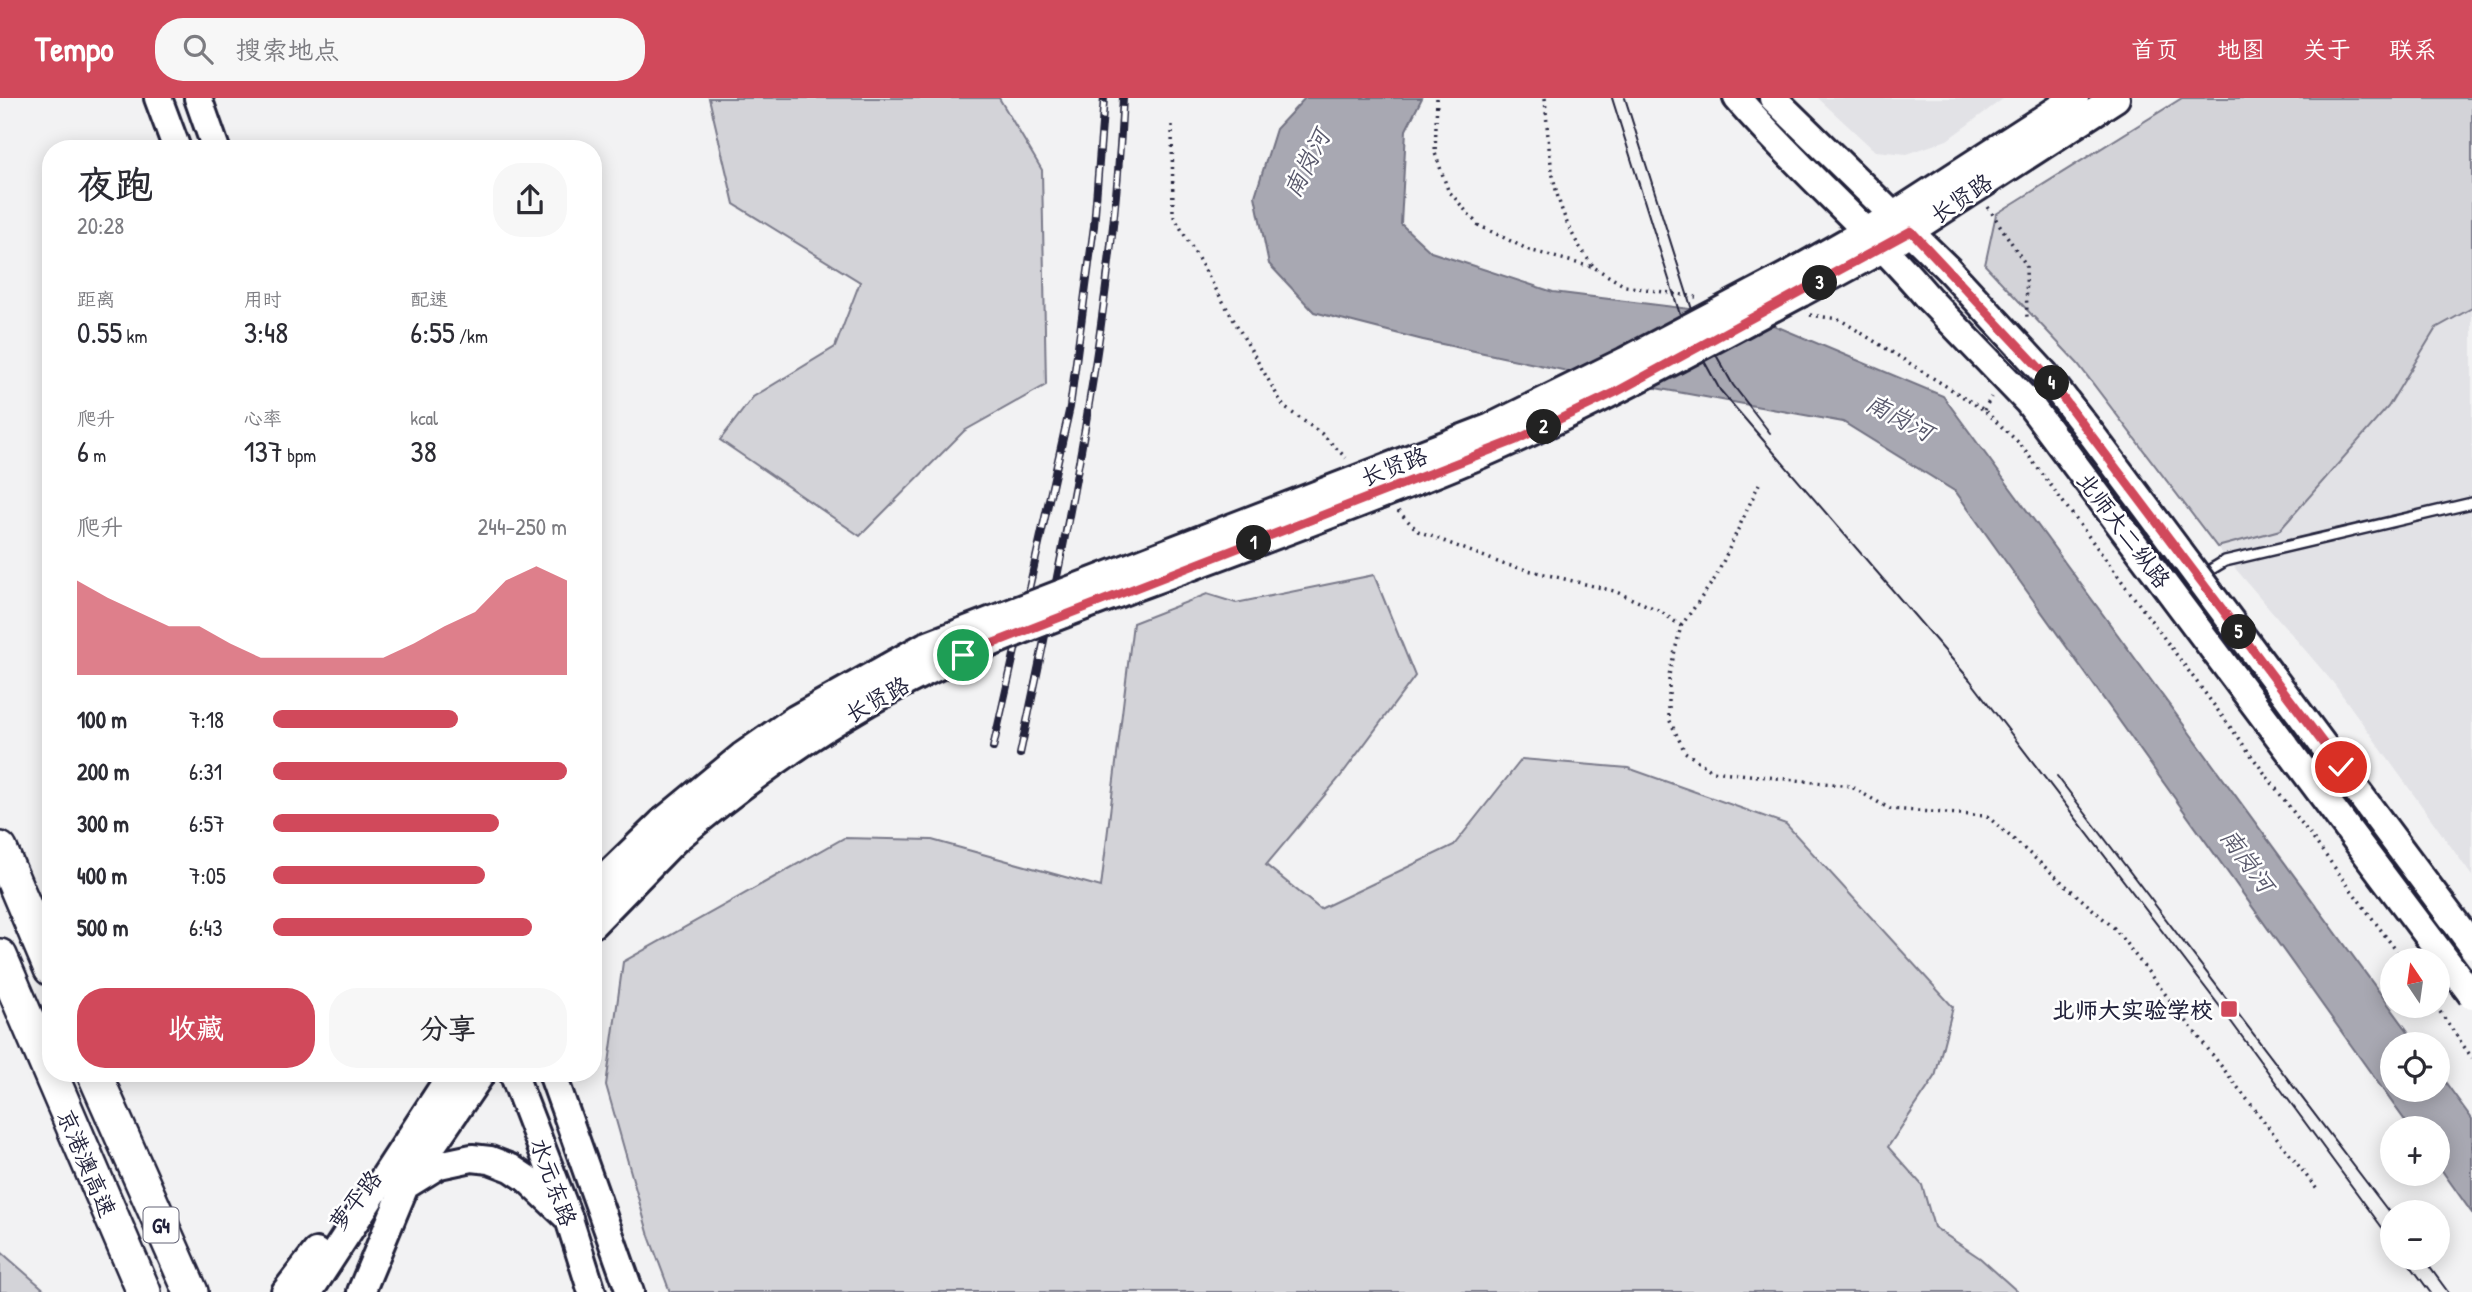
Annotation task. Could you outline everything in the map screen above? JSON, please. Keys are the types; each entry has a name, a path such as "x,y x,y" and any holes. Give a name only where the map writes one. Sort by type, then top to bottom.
{"highway":[{"path":"0,849 42,949"},
{"name":"京港澳高速","path":"0,956 42,1057"},
{"name":"京港澳高速","path":"52,1082 144,1292"},
{"name":"京港澳高速","path":"98,1082 191,1292"}],"street":[{"path":"158,98 174,140"},
{"path":"198,98 213,140"},
{"name":"北师大二纵路","path":"1737,98 1764,129 1876,239 1929,299 2028,402 2472,995"},
{"name":"北师大二纵路","path":"1773,98 1903,223 2045,374 2200,576 2472,945"},
{"name":"长贤路","path":"1903,223 2076,98"},
{"name":"长贤路","path":"669,830 843,717 919,676 1010,634 1345,509 1516,440 1616,392 1796,293 1876,239 1975,187 2116,98"},
{"path":"602,879 669,830"},
{"path":"602,913 669,830"},
{"name":"萝平路","path":"309,1292 446,1082"},
{"name":"萝平路","path":"345,1292 405,1186 476,1082"},
{"name":"水元东路","path":"516,1082 569,1219 592,1292"},
{"name":"水元东路","path":"555,1082 630,1292"},
{"name":"萝平路","path":"285,1292 427,1110"},
{"path":"405,1186 448,1162 472,1158 490,1160 526,1178 569,1219"},
{"name":"萝平路","path":"360,1292 405,1186"}],"lane":[{"path":"2176,599 2200,576 2225,561 2472,503"}],"path":[{"path":"1437,98 1435,153 1448,190 1478,225 1529,250 1595,268 1625,286 1705,299"},
{"path":"1545,98 1551,178 1577,245 1595,268"},
{"path":"1172,125 1173,215 1284,407 1322,434 1350,463"},
{"path":"1975,187 2026,265 2027,324"},
{"path":"1796,293 1984,410 2021,443 2394,948"},
{"path":"1984,410 1997,385"},
{"path":"1759,484 1716,577 1681,625 1669,675 1669,719 1685,752 1712,771 1850,786 1890,809 1987,816 2114,928 2319,1192"},
{"path":"1389,502 1418,531 1503,564 1614,590 1660,611 1681,625"},
{"path":"2444,1018 2472,1058"}],"shaded area":[{"path":"709,98 999,98 1042,170 1046,385 964,431 860,536 720,440 753,397 835,347 860,282 734,204"},
{"path":"1818,98 2004,98 1947,140 1907,154 1875,151"},
{"path":"2182,98 2472,98 2472,308 2436,328 2388,407 2280,530 2217,547 2078,364 1985,265 1996,214"},
{"path":"2472,308 2472,876 2335,685 2217,547 2280,530 2388,407 2436,328"},
{"path":"1374,575 1415,676 1340,777 1266,865 1320,909 1454,845 1522,759 1628,768 1786,824 1953,1007 1935,1077 1888,1147 1922,1185 1934,1227 1980,1258 2018,1292 670,1292 649,1236 606,1085 623,962 844,838 932,840 1101,887 1133,623 1207,594 1236,603"},
{"path":"0,1251 47,1292 0,1292"}],"water":[{"name":"南岗河","path":"1305,98 1422,98 1406,130 1401,224 1431,252 1553,292 1754,317 1943,396 2380,993 2380,1018 2398,1018 2408,1032 2380,1032 2380,1086 1956,492 1843,422 1600,378 1423,340 1314,312 1269,264 1255,196 1276,129"},
{"path":"2450,1089 2472,1119 2472,1213 2450,1182 2450,1116 2402,1116 2392,1102 2450,1102"}],"tram line":[{"path":"1612,98 1682,321 1720,390 1970,680 2224,1012 2380,1225"},
{"path":"1625,98 1694,316 1733,385 1770,433"},
{"path":"2057,776 2380,1200"},
{"path":"2414,1270 2430,1292"},
{"path":"2432,1270 2448,1292"}],"railway":[{"path":"993,748 1070,407 1094,226 1104,98"},
{"path":"1020,754 1070,509 1098,346 1109,264 1123,98"}],"place":[{"name":"北师大实验学校","path":"2229,1009"}],"route":[{"path":"963,655 1010,634 1345,509 1516,440 1616,392 1911,231 2045,374 2200,576 2341,767"}]}
